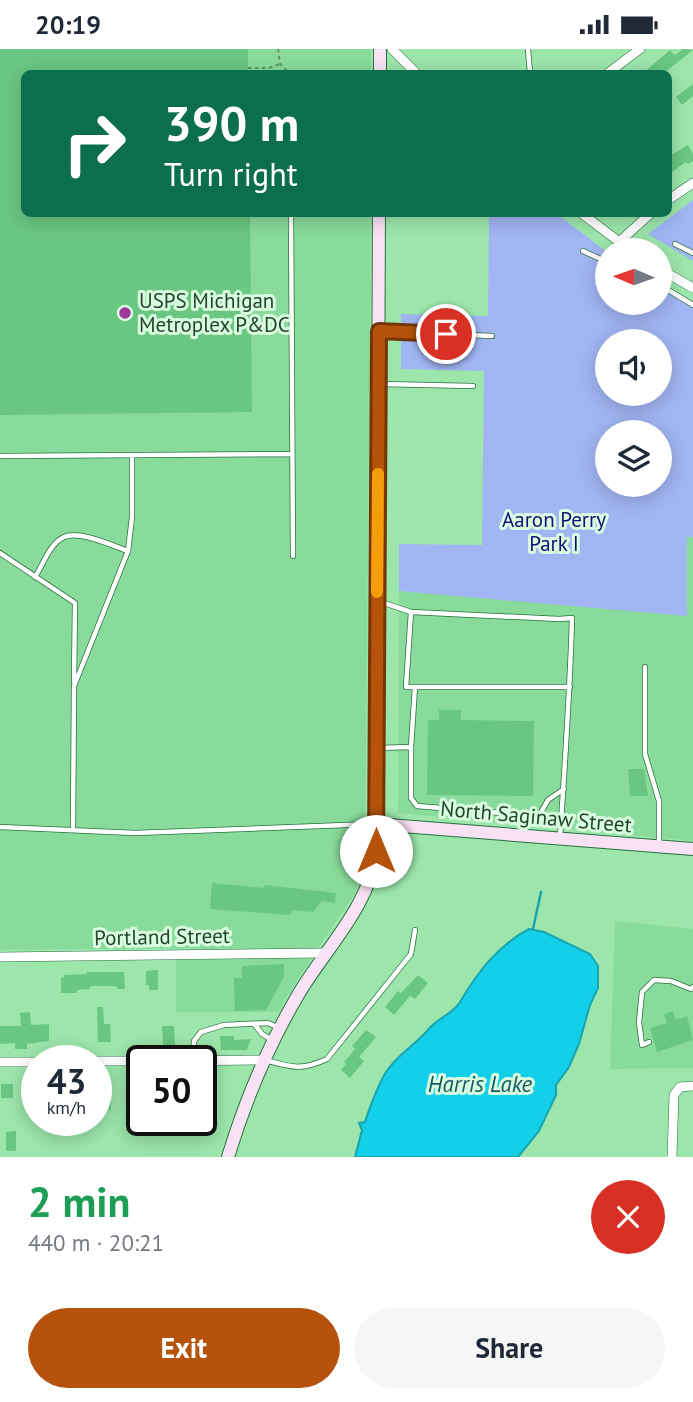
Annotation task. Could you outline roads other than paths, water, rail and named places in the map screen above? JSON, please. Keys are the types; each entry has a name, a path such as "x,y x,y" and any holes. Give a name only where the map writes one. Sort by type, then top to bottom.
{"main road":[{"path":"380,49 380,70"},
{"path":"228,1157 264,1060 325,953 368,888 375,859 379,217"},
{"name":"North Saginaw Street","path":"376,824 693,849"}],"street":[{"path":"392,49 413,70"},
{"path":"612,70 640,49"},
{"path":"672,197 693,183"},
{"path":"586,217 614,238"},
{"path":"623,238 647,217"},
{"path":"672,275 692,285"},
{"name":"Portland Street","path":"0,957 325,953"},
{"path":"217,1060 264,1060"},
{"path":"0,1062 21,1062"},
{"path":"672,1157 673,1097 678,1088 693,1086"}],"lane":[{"path":"528,49 530,70"},
{"path":"291,217 293,556"},
{"path":"675,244 693,253"},
{"path":"583,251 595,256"},
{"path":"672,292 693,305"},
{"path":"379,331 492,336"},
{"path":"378,384 472,386"},
{"path":"0,456 292,454"},
{"path":"74,686 128,551 132,517 132,455"},
{"path":"35,577 52,548 64,537 80,535 128,551"},
{"path":"0,553 75,603 73,830"},
{"path":"377,601 411,612 572,618 560,838"},
{"path":"411,612 406,687 570,687"},
{"path":"645,667 645,754 659,801 659,846"},
{"path":"415,687 411,798 417,806 539,817 548,800 564,789"},
{"path":"376,748 411,747"},
{"path":"0,827 135,833 376,824"},
{"path":"264,1060 291,1067 310,1067 327,1059 411,954 415,930"},
{"path":"649,1042 642,1045 639,1022 642,992 654,980 671,981 691,989 693,987"},
{"path":"194,1045 201,1032 224,1024 268,1023 280,1028"},
{"path":"255,1025 262,1034 274,1041"}],"water":[{"name":"Harris Lake","path":"529,929 544,932 590,954 598,966 598,988 590,1005 579,1044 569,1067 556,1085 556,1095 539,1131 518,1157 355,1157 362,1130 359,1123 365,1122 377,1089 390,1066 431,1026 457,1006 481,970 498,951"}],"waterway":[{"path":"533,929 541,892"}],"place":[{"name":"USPS Michigan Metroplex P&DC","path":"125,313"}],"park label":[{"name":"Aaron Perry Park I","path":"554,532"}]}
